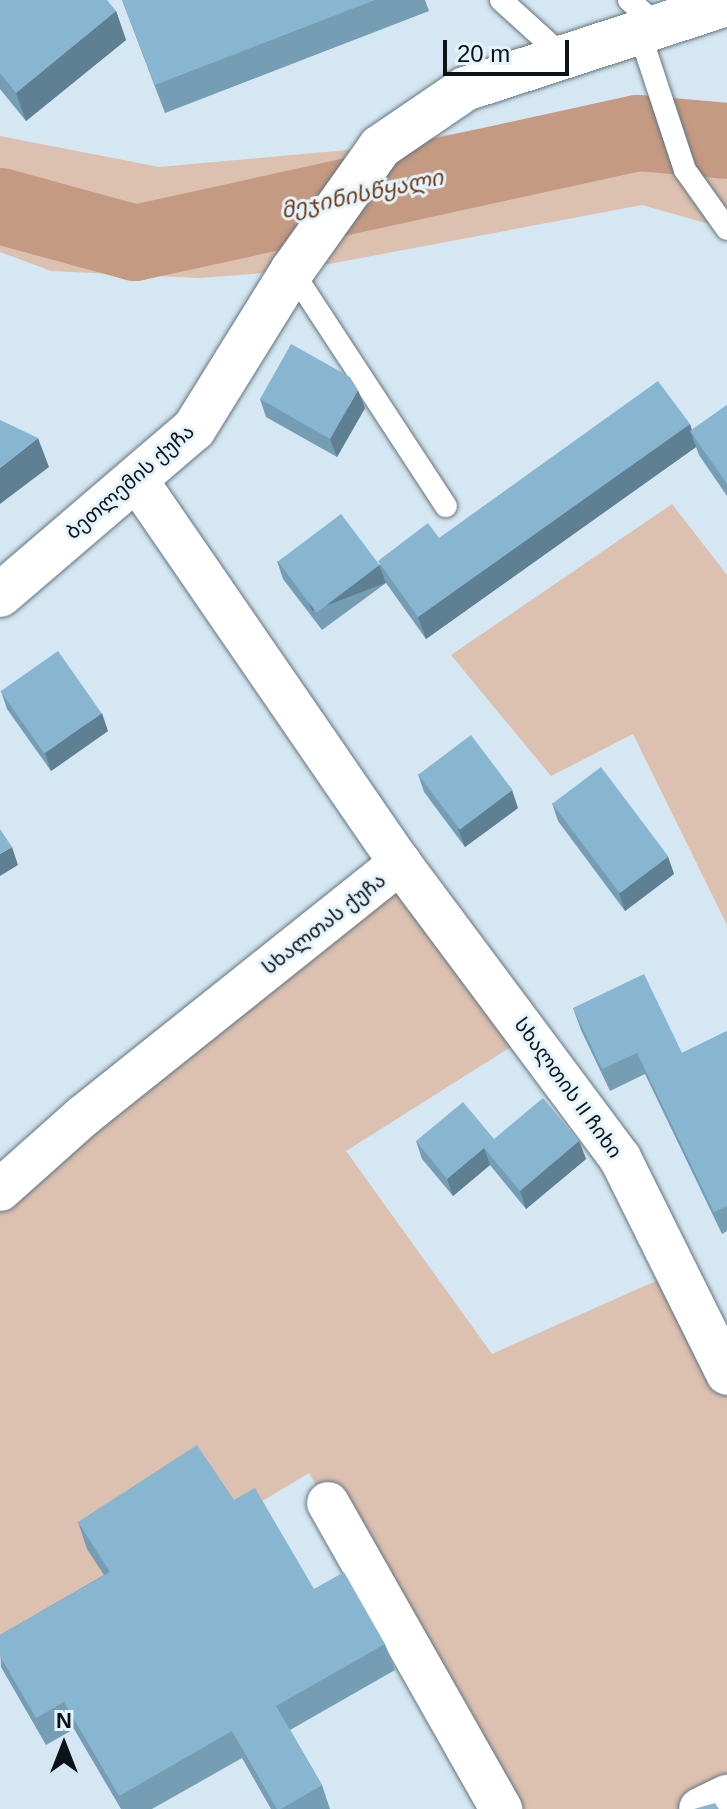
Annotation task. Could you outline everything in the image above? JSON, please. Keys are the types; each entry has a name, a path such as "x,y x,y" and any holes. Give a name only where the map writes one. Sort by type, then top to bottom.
{"street":[{"path":"566,59 643,20 727,4"},
{"name":"ბეთლემის ქუჩა","path":"0,595 194,429 292,271 380,147 465,89 566,59"},
{"name":"სხალთას ქუჩა","path":"0,1190 83,1116 400,863 136,479"},
{"name":"სხალთის II ჩიხი","path":"400,863 620,1158 724,1362"},
{"path":"328,1503 501,1809"},
{"path":"700,1809 727,1796"}],"lane":[{"path":"501,0 566,59"},
{"path":"643,20 664,120 685,170 727,229"},
{"path":"292,271 446,506"}],"shaded area":[{"path":"606,106 727,120 727,229 642,205 292,271 199,278 51,271 0,252 0,136 159,167 380,147"},
{"path":"672,504 727,575 727,925 633,734 551,776 451,655"},
{"path":"400,863 530,1035 346,1151 492,1354 676,1272 727,1374 727,1796 700,1809 501,1809 309,1473 0,1659 0,1190"}],"building":[{"path":"0,0 107,0 116,11 16,93 0,73"},
{"path":"122,0 375,0 155,85"},
{"path":"291,344 350,377 358,390 330,439 260,399"},
{"path":"658,381 690,424 418,617 378,561 428,523 439,538"},
{"path":"727,405 727,484 690,431"},
{"path":"0,420 38,438 0,468"},
{"path":"341,514 380,565 316,613 278,562"},
{"path":"58,651 102,713 44,753 1,691"},
{"path":"471,735 513,790 460,830 418,775"},
{"path":"601,767 668,856 620,893 552,804"},
{"path":"0,829 12,847 0,854"},
{"path":"644,974 682,1053 727,1031 727,1206 714,1212 637,1053 602,1069 573,1008"},
{"path":"543,1098 579,1141 520,1191 484,1148 447,1179 416,1141 463,1102 494,1139"},
{"path":"197,1445 234,1500 255,1488 314,1589 344,1572 385,1644 276,1706 322,1785 281,1809 277,1809 232,1731 119,1796 64,1702 36,1718 0,1656 0,1635 110,1572 78,1522"},
{"path":"715,1803 719,1809 694,1809"}],"waterway":[{"name":"მეჯინისწყალი","path":"0,206 135,243 638,133 727,141"}]}
